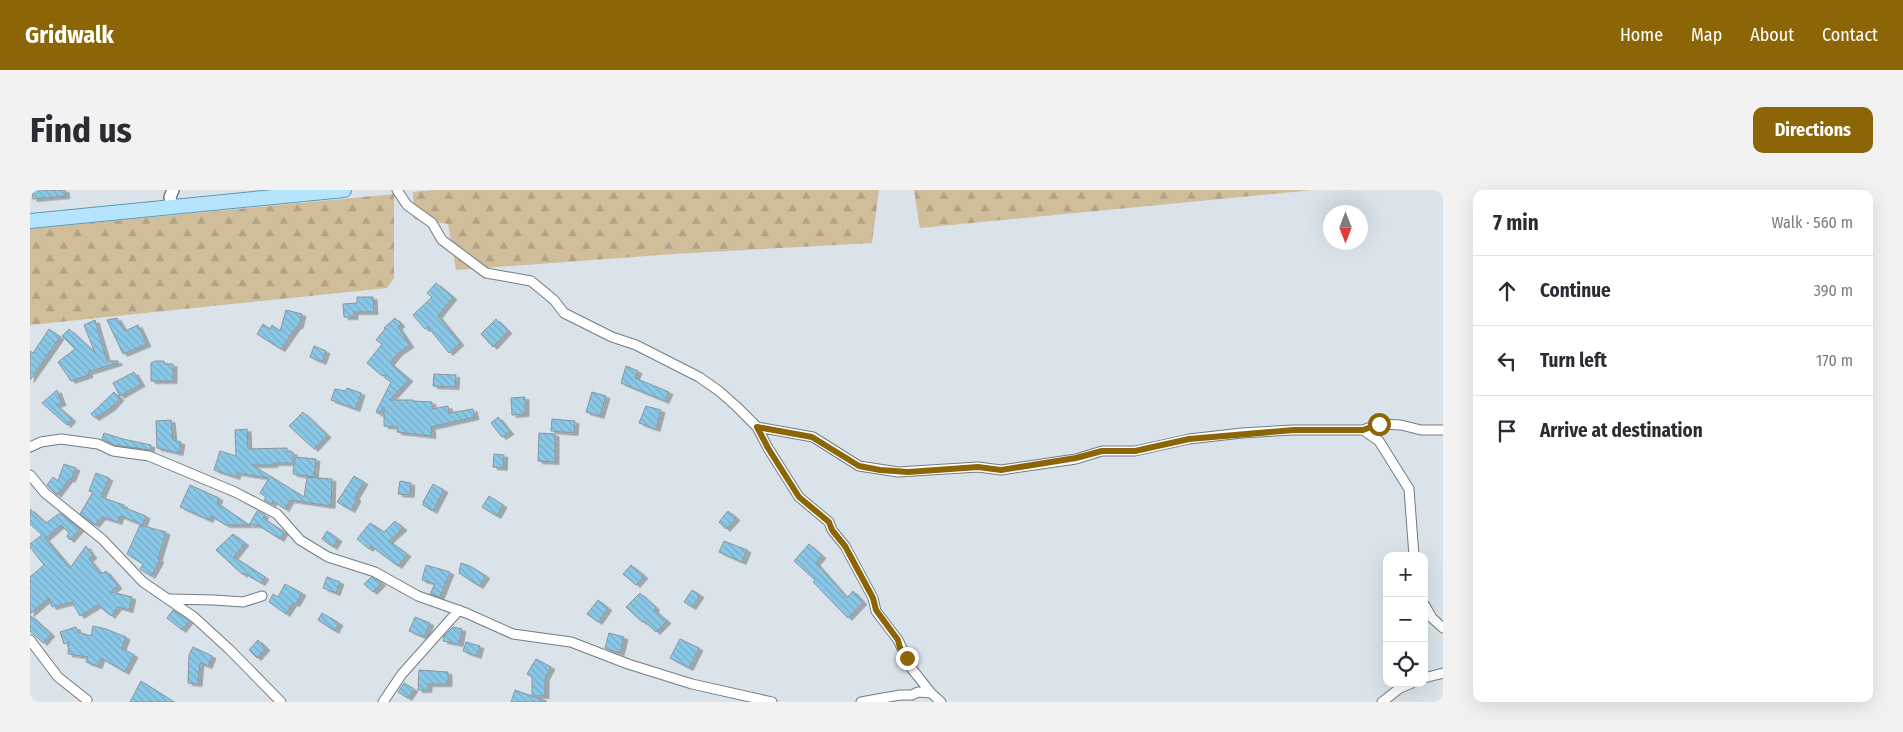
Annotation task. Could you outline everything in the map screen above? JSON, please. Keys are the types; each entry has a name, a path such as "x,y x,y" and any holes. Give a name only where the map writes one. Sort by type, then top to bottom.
{"main road":[{"path":"30,221 170,196 344,190"}],"street":[{"path":"397,190 407,205 432,223 442,240 486,273 531,281 554,300 564,313 612,337 636,345 699,377 719,391 757,427 799,497 829,522 832,530 845,546 873,598 876,610 898,640 912,669 931,693 941,702"},
{"path":"757,427 812,437 859,466 898,472 978,467 1001,470 1076,458 1102,451 1135,451 1189,439 1242,434 1294,430 1363,430 1379,424 1401,425 1421,430 1443,430"},
{"path":"1363,430 1379,441 1409,489 1414,552"},
{"path":"30,447 41,442 61,439 98,444 113,451 149,456 235,492 277,514 300,540 328,557 375,572 418,596 459,610 514,634 571,642 628,664 692,684 772,702"},
{"path":"30,475 45,493 102,539 143,582 194,616 281,702"},
{"path":"170,599 243,602 262,596"},
{"path":"383,702 402,674 459,610"},
{"path":"1428,611 1432,618 1443,628"},
{"path":"30,640 58,677 87,700"},
{"path":"1428,677 1443,673"},
{"path":"1382,702 1402,687"},
{"path":"862,702 900,695 912,695 918,692 931,693"}],"green space":[{"path":"432,190 879,190 872,243 674,254 456,270 448,224 414,219 413,192"},
{"path":"914,190 1313,190 920,228"},
{"path":"394,194 394,278 387,288 30,325 30,229"}],"building":[{"path":"32,190 65,190 66,196 33,199"},
{"path":"436,283 453,297 438,316 460,343 449,353 428,327 425,329 413,315 432,297 427,293"},
{"path":"357,297 373,297 374,312 354,312 354,317 344,317 343,304 357,303"},
{"path":"286,310 302,314 299,326 297,326 281,349 257,334 263,324 270,329 272,325 280,331"},
{"path":"117,318 125,331 138,325 147,344 123,354 107,320"},
{"path":"395,318 401,324 398,327 410,345 398,353 390,363 409,379 390,400 432,402 432,409 448,406 449,413 473,409 475,417 431,427 432,436 397,432 398,427 384,426 384,407 379,414 376,412 391,382 385,378 386,376 381,375 367,363 382,344 376,340 384,328"},
{"path":"496,319 508,331 493,347 481,334"},
{"path":"95,320 107,361 118,361 118,363 88,372 89,375 71,381 58,362 75,349 62,336 69,329 95,353 84,325"},
{"path":"49,329 60,337 30,380 30,351 33,353"},
{"path":"314,346 326,351 322,362 310,357"},
{"path":"155,361 173,364 173,381 151,381 151,363"},
{"path":"626,366 638,371 635,378 669,392 665,401 621,383"},
{"path":"134,372 141,384 120,396 113,383"},
{"path":"434,374 456,375 455,387 433,386"},
{"path":"347,388 361,393 356,409 331,400 335,389 346,391"},
{"path":"57,390 62,403 56,405 72,419 67,425 42,403"},
{"path":"114,392 120,398 111,408 95,418 91,414"},
{"path":"592,392 606,396 600,416 586,412"},
{"path":"525,397 525,414 512,415 511,398"},
{"path":"646,406 661,410 656,429 639,423"},
{"path":"303,412 327,435 314,449 289,426"},
{"path":"498,417 510,432 502,437 491,423"},
{"path":"552,419 575,421 574,433 551,431"},
{"path":"171,420 173,440 181,442 179,453 157,448 156,421"},
{"path":"247,429 248,449 287,448 287,452 293,452 293,463 252,465 304,497 307,477 332,479 331,506 290,500 285,509 273,501 272,504 264,500 266,497 260,493 269,478 237,473 236,477 214,470 220,451 236,456 235,430"},
{"path":"104,433 151,445 150,450 115,445 102,439"},
{"path":"539,433 555,434 555,462 538,461"},
{"path":"494,454 504,455 503,468 493,467"},
{"path":"295,457 316,459 314,477 293,474"},
{"path":"64,464 76,468 71,480 69,479 57,495 47,485 53,477 58,481"},
{"path":"96,473 109,478 101,497 124,505 123,507 146,516 143,525 120,516 118,522 102,517 95,525 80,514 93,492 89,491"},
{"path":"354,476 364,482 355,497 357,499 351,510 337,502"},
{"path":"400,481 411,483 410,495 398,494"},
{"path":"433,484 444,490 433,511 423,505 423,502"},
{"path":"190,485 219,498 217,503 249,525 226,525 211,516 209,520 180,507"},
{"path":"489,496 503,505 497,516 482,507"},
{"path":"30,509 46,523 60,513 80,529 70,540 67,537 69,533 61,525 46,538 44,537 70,568 86,546 93,556 89,559 101,574 106,571 118,586 111,592 132,597 129,610 118,607 111,616 98,605 80,616 72,602 52,607 49,598 30,614 30,577 44,565 30,547 30,544 42,535 30,524"},
{"path":"257,511 265,515 263,518 284,532 280,539 258,525 249,525"},
{"path":"728,511 736,518 726,529 719,522"},
{"path":"395,521 403,528 389,541 407,554 398,566 371,546 369,549 357,539 370,523 384,532"},
{"path":"140,525 166,532 158,559 160,560 151,576 140,569 143,564 127,554"},
{"path":"327,531 338,539 333,547 322,539"},
{"path":"233,534 245,543 234,557 265,577 261,583 244,573 243,575 216,550"},
{"path":"724,541 747,550 742,562 719,552"},
{"path":"809,544 822,556 816,563 847,598 853,591 863,602 848,618 813,582 815,580 794,561"},
{"path":"461,563 486,576 479,586 459,573"},
{"path":"426,565 450,572 440,597 430,594 435,584 422,580"},
{"path":"631,565 644,576 636,585 623,574"},
{"path":"327,577 340,582 336,593 323,588"},
{"path":"371,577 382,583 373,592 364,584"},
{"path":"285,584 302,593 296,604 293,603 286,614 269,602 273,594 278,597"},
{"path":"692,590 700,595 692,607 684,602"},
{"path":"640,593 656,608 654,610 667,621 656,632 626,607"},
{"path":"598,600 608,608 598,622 587,614"},
{"path":"173,610 189,621 182,630 167,618"},
{"path":"322,613 339,623 335,631 318,620"},
{"path":"30,615 51,634 43,643 30,631"},
{"path":"415,617 430,623 424,637 409,631"},
{"path":"93,626 126,637 122,648 134,655 125,672 101,658 98,666 86,662 88,657 68,654 69,642 64,644 60,632 76,627 78,632 91,636"},
{"path":"453,627 462,629 459,644 443,641 444,636"},
{"path":"609,633 624,637 620,653 605,648"},
{"path":"680,639 699,648 689,668 670,658"},
{"path":"258,640 266,648 257,658 249,650"},
{"path":"466,642 480,646 477,656 463,651"},
{"path":"193,647 212,656 208,666 200,663 198,684 188,683 189,655"},
{"path":"536,659 551,667 545,678 545,696 532,696 532,677 527,674"},
{"path":"419,670 448,672 448,684 428,684 428,690 418,690"},
{"path":"141,681 174,702 130,702"},
{"path":"404,683 414,689 408,698 398,692"},
{"path":"515,690 546,701 546,702 511,702"}],"route":[{"path":"907,658 900,648 898,640 876,610 873,598 845,546 832,530 829,522 799,497 757,427 812,437 859,466 908,472 978,467 1001,470 1035,466 1102,451 1135,451 1189,439 1294,430 1363,430 1379,424"}]}
